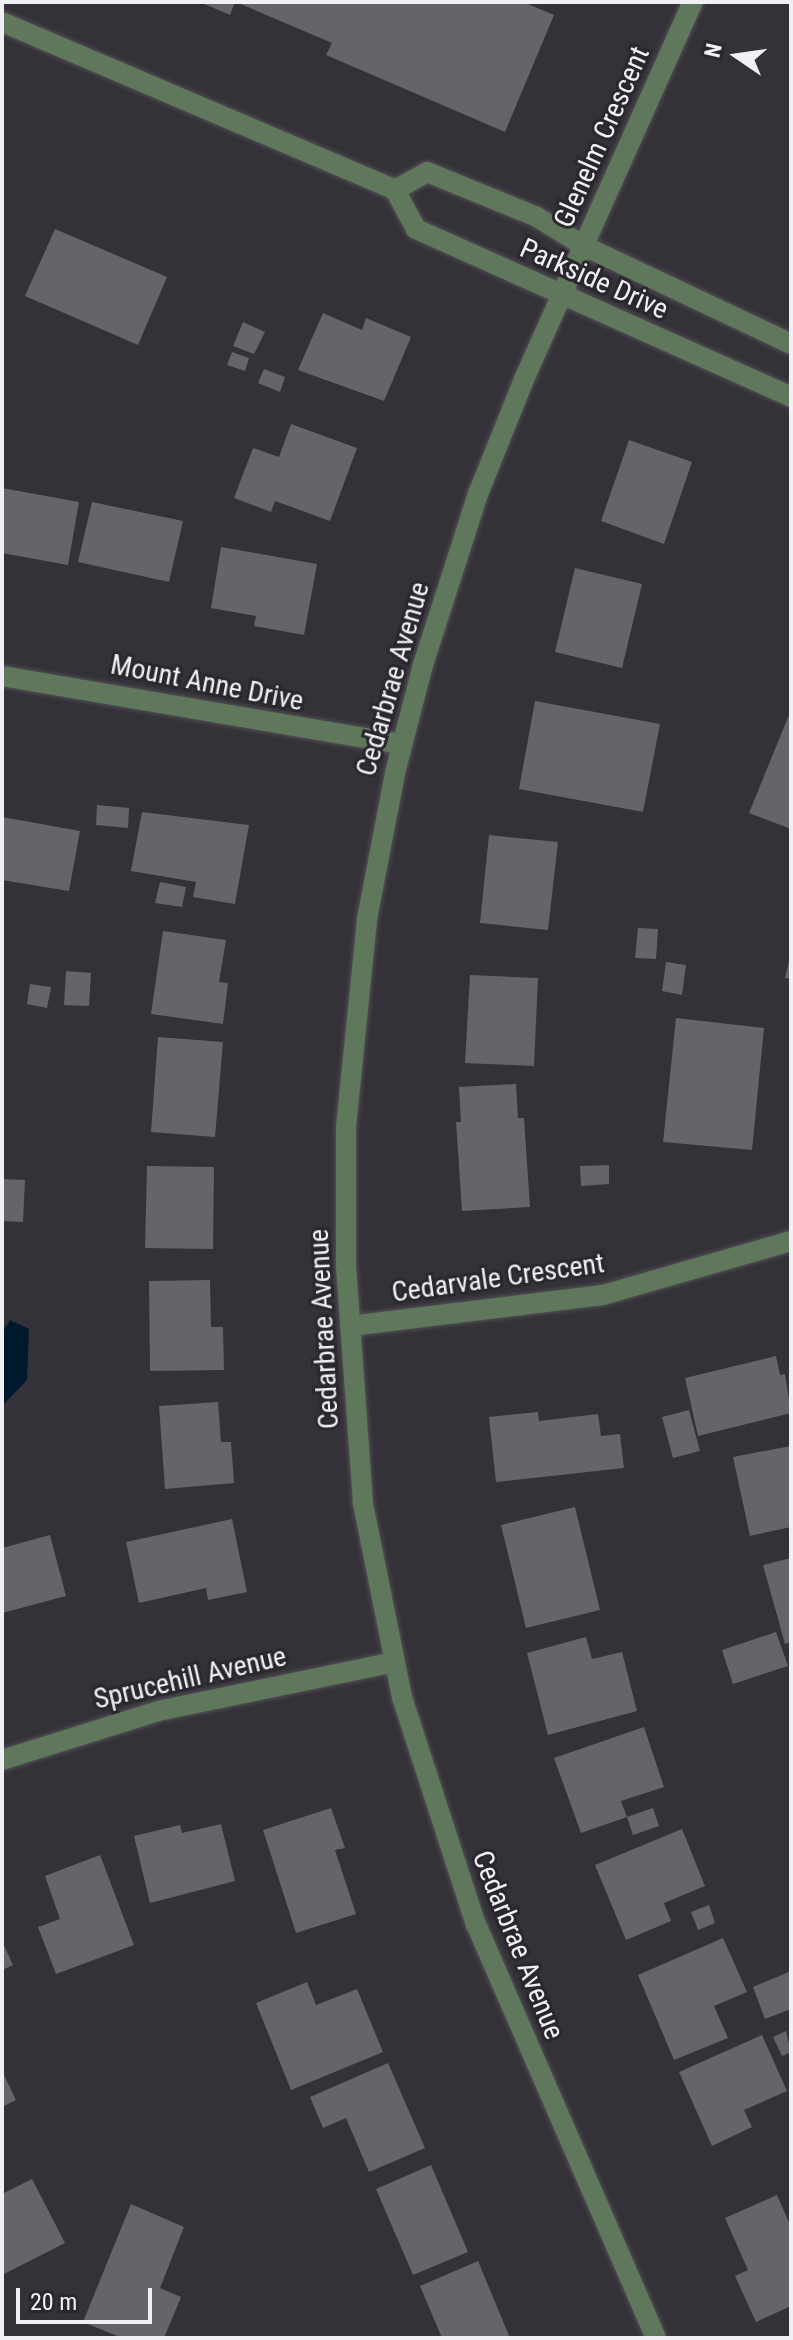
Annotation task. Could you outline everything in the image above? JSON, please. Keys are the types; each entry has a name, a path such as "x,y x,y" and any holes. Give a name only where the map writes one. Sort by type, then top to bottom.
{"street":[{"name":"Glenelm Crescent","path":"562,296 693,2"},
{"path":"2,22 395,190"},
{"name":"Parkside Drive","path":"791,344 584,246 537,217 427,172 395,190 416,229 791,397"},
{"name":"Cedarbrae Avenue","path":"562,296 478,494 401,744 367,919 349,1065 350,1326 363,1503 394,1662 428,1787 476,1925 656,2338"},
{"name":"Mount Anne Drive","path":"2,676 401,744"},
{"name":"Cedarvale Crescent","path":"350,1326 603,1295 791,1241"},
{"name":"Sprucehill Avenue","path":"2,1760 158,1711 394,1662"}],"water":[{"path":"10,1320 29,1329 27,1380 3,1405 2,1332"}],"building":[{"path":"200,2 235,2 230,15"},
{"path":"236,2 523,2 554,15 505,132 326,55 332,43"},
{"path":"55,229 167,277 138,345 25,296"},
{"path":"323,313 362,330 366,318 411,337 384,401 298,370"},
{"path":"243,322 265,332 254,354 233,346"},
{"path":"232,352 249,358 245,371 227,365"},
{"path":"264,369 285,377 280,392 258,383"},
{"path":"291,424 357,448 330,521 275,501 271,512 234,498 253,448 279,457"},
{"path":"629,440 692,462 664,544 601,521"},
{"path":"2,488 79,502 68,565 2,553"},
{"path":"92,502 183,521 169,582 78,562"},
{"path":"221,547 317,564 304,635 254,626 256,616 211,608"},
{"path":"575,568 642,584 622,668 555,652"},
{"path":"535,701 660,724 643,812 519,789"},
{"path":"791,710 791,829 749,813"},
{"path":"97,805 129,808 128,828 96,825"},
{"path":"142,812 249,825 235,904 193,897 196,882 131,871"},
{"path":"2,817 80,831 69,891 2,880"},
{"path":"489,835 558,842 548,930 480,923"},
{"path":"160,882 186,887 182,907 155,903"},
{"path":"638,928 658,929 656,959 635,958"},
{"path":"163,931 226,940 219,982 228,983 223,1024 151,1014"},
{"path":"791,957 791,979 785,978"},
{"path":"666,962 686,965 682,995 662,991"},
{"path":"66,971 91,973 89,1006 64,1005"},
{"path":"470,975 538,978 534,1066 465,1063"},
{"path":"30,984 51,987 47,1008 27,1004"},
{"path":"676,1018 764,1028 752,1150 663,1142"},
{"path":"158,1037 223,1042 215,1137 151,1132"},
{"path":"516,1084 518,1118 524,1118 530,1207 462,1211 456,1122 461,1122 459,1087"},
{"path":"609,1165 609,1184 581,1186 580,1166"},
{"path":"147,1166 214,1167 213,1249 145,1248"},
{"path":"2,1179 25,1180 23,1222 2,1221"},
{"path":"210,1280 211,1327 223,1327 224,1370 150,1371 149,1281"},
{"path":"776,1356 780,1375 785,1374 791,1413 698,1436 685,1378"},
{"path":"218,1402 221,1442 231,1442 234,1483 165,1489 159,1406"},
{"path":"689,1410 700,1451 673,1458 662,1417"},
{"path":"538,1412 539,1421 598,1414 601,1436 620,1434 624,1468 496,1482 489,1417"},
{"path":"791,1446 791,1527 750,1536 733,1457"},
{"path":"575,1507 600,1610 526,1628 501,1525"},
{"path":"232,1519 247,1592 208,1600 206,1588 139,1603 126,1542"},
{"path":"50,1535 66,1596 2,1613 2,1548"},
{"path":"791,1558 791,1642 785,1644 763,1565"},
{"path":"776,1632 788,1666 733,1684 722,1650"},
{"path":"586,1637 592,1659 622,1652 637,1711 548,1735 527,1653"},
{"path":"644,1727 664,1787 621,1801 627,1817 581,1833 554,1758"},
{"path":"331,1808 345,1848 335,1850 356,1914 296,1933 263,1830"},
{"path":"653,1808 659,1826 633,1835 627,1817"},
{"path":"221,1824 235,1881 150,1903 134,1836 180,1825 182,1833"},
{"path":"682,1829 705,1886 664,1903 671,1921 626,1940 595,1865"},
{"path":"100,1855 134,1945 56,1974 38,1927 60,1919 45,1876"},
{"path":"709,1905 715,1923 698,1930 691,1912"},
{"path":"723,1938 747,1992 714,2006 728,2038 674,2060 638,1975"},
{"path":"2,1941 13,1965 2,1970"},
{"path":"791,1971 791,2009 765,2019 753,1987"},
{"path":"307,1982 316,2005 357,1989 383,2052 291,2090 256,2003"},
{"path":"786,2031 791,2052 782,2056 773,2037"},
{"path":"762,2035 787,2091 744,2110 752,2127 712,2146 679,2072"},
{"path":"388,2063 425,2148 369,2172 346,2118 323,2128 310,2097"},
{"path":"2,2071 16,2100 2,2107"},
{"path":"431,2165 468,2252 413,2275 376,2189"},
{"path":"32,2179 65,2243 2,2275 2,2194"},
{"path":"777,2195 791,2227 791,2306 756,2322 735,2276 748,2270 725,2218"},
{"path":"131,2204 184,2227 160,2288 181,2297 164,2338 122,2338 83,2322"},
{"path":"478,2261 510,2338 442,2338 420,2286"}]}
